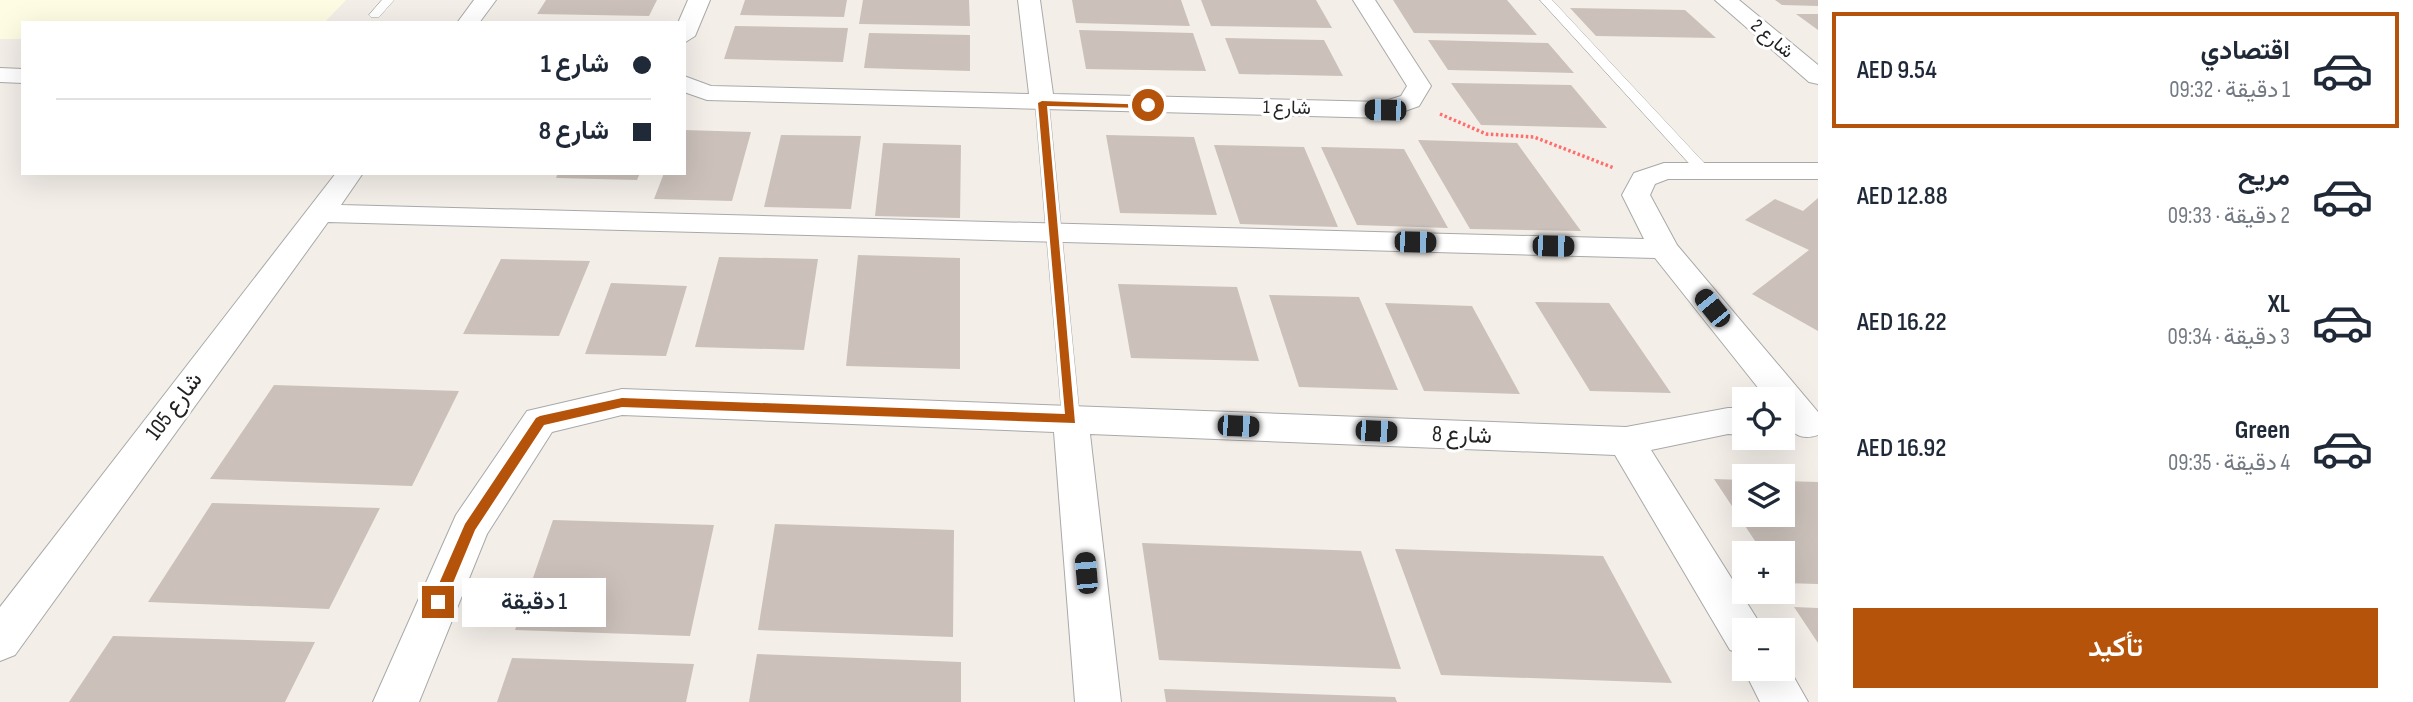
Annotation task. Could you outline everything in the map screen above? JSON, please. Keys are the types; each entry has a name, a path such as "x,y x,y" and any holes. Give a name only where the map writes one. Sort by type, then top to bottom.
{"street":[{"path":"469,21 485,0"},
{"path":"686,31 699,0"},
{"path":"1029,0 1042,103"},
{"path":"1364,0 1419,86 1410,101"},
{"name":"شارع 2","path":"1726,0 1818,77"},
{"path":"0,75 21,76"},
{"name":"شارع 1","path":"686,84 707,93 1042,103 1385,110 1410,101"},
{"path":"1803,425 1664,250 1636,195 1644,179 1664,171 1818,171"},
{"name":"شارع 105","path":"0,641 348,175"},
{"path":"318,213 1664,250"},
{"name":"شارع 8","path":"396,702 470,527 540,421 622,402 1626,441 1732,421"},
{"path":"1071,419 1098,702"},
{"path":"1626,441 1734,618"},
{"path":"1773,681 1785,702"}],"lane":[{"path":"375,15 388,0"},
{"path":"1546,0 1702,169"},
{"path":"1042,103 1071,419"}],"path":[{"path":"1410,101 1486,134 1534,137 1644,179"}],"shaded area":[{"path":"0,0 346,0 326,21 21,21 21,39 0,39"}],"building":[{"path":"546,0 657,0 649,16 537,14"},
{"path":"745,0 847,0 844,17 740,15"},
{"path":"863,0 969,0 970,26 859,24"},
{"path":"1072,0 1181,0 1190,26 1076,23"},
{"path":"1201,0 1316,0 1332,28 1211,26"},
{"path":"1393,0 1507,0 1537,35 1414,33"},
{"path":"1775,0 1818,0 1818,6 1782,5"},
{"path":"1570,8 1685,10 1716,38 1596,36"},
{"path":"1796,14 1818,14 1818,30"},
{"path":"735,26 848,28 843,62 724,59"},
{"path":"1079,30 1193,33 1206,71 1086,69"},
{"path":"869,33 970,35 970,71 864,68"},
{"path":"1225,38 1324,40 1343,76 1239,74"},
{"path":"1428,40 1548,43 1574,73 1448,70"},
{"path":"1451,83 1571,85 1607,128 1481,125"},
{"path":"686,130 751,132 732,201 654,199 663,175 686,175"},
{"path":"781,135 861,136 851,209 764,207"},
{"path":"1106,135 1194,137 1217,215 1120,213"},
{"path":"1418,140 1517,143 1581,231 1470,229"},
{"path":"883,143 961,145 960,218 875,216"},
{"path":"1214,145 1304,147 1338,227 1240,224"},
{"path":"1321,147 1404,149 1448,228 1357,225"},
{"path":"557,175 639,175 637,180 556,178"},
{"path":"1818,198 1818,331 1752,294 1809,250 1745,220 1775,199 1803,211"},
{"path":"858,255 960,258 960,369 846,366"},
{"path":"719,257 818,259 804,350 695,347"},
{"path":"501,259 590,261 559,336 463,334"},
{"path":"611,283 687,286 666,356 585,354"},
{"path":"1118,284 1237,287 1259,361 1131,358"},
{"path":"1269,295 1359,297 1398,390 1299,387"},
{"path":"1535,302 1609,303 1671,393 1590,391"},
{"path":"1385,303 1472,306 1520,394 1424,391"},
{"path":"274,385 459,391 412,486 210,479"},
{"path":"1714,479 1732,480 1732,506"},
{"path":"1795,481 1818,482 1818,584 1795,583 1795,541 1755,541 1746,527 1795,527"},
{"path":"212,503 380,508 329,609 148,602"},
{"path":"553,520 714,525 690,636 515,630"},
{"path":"775,524 954,530 953,637 758,630"},
{"path":"1142,543 1361,551 1401,669 1159,660"},
{"path":"1395,549 1603,556 1672,683 1441,675"},
{"path":"1794,607 1818,608 1818,643"},
{"path":"113,636 315,642 285,702 69,702"},
{"path":"757,654 961,662 961,702 749,702"},
{"path":"512,658 694,664 686,702 497,702"},
{"path":"1164,689 1395,697 1397,702 1166,702"}],"route":[{"path":"438,602 470,527 540,421 622,402 1071,419 1042,103 1148,105"}]}
